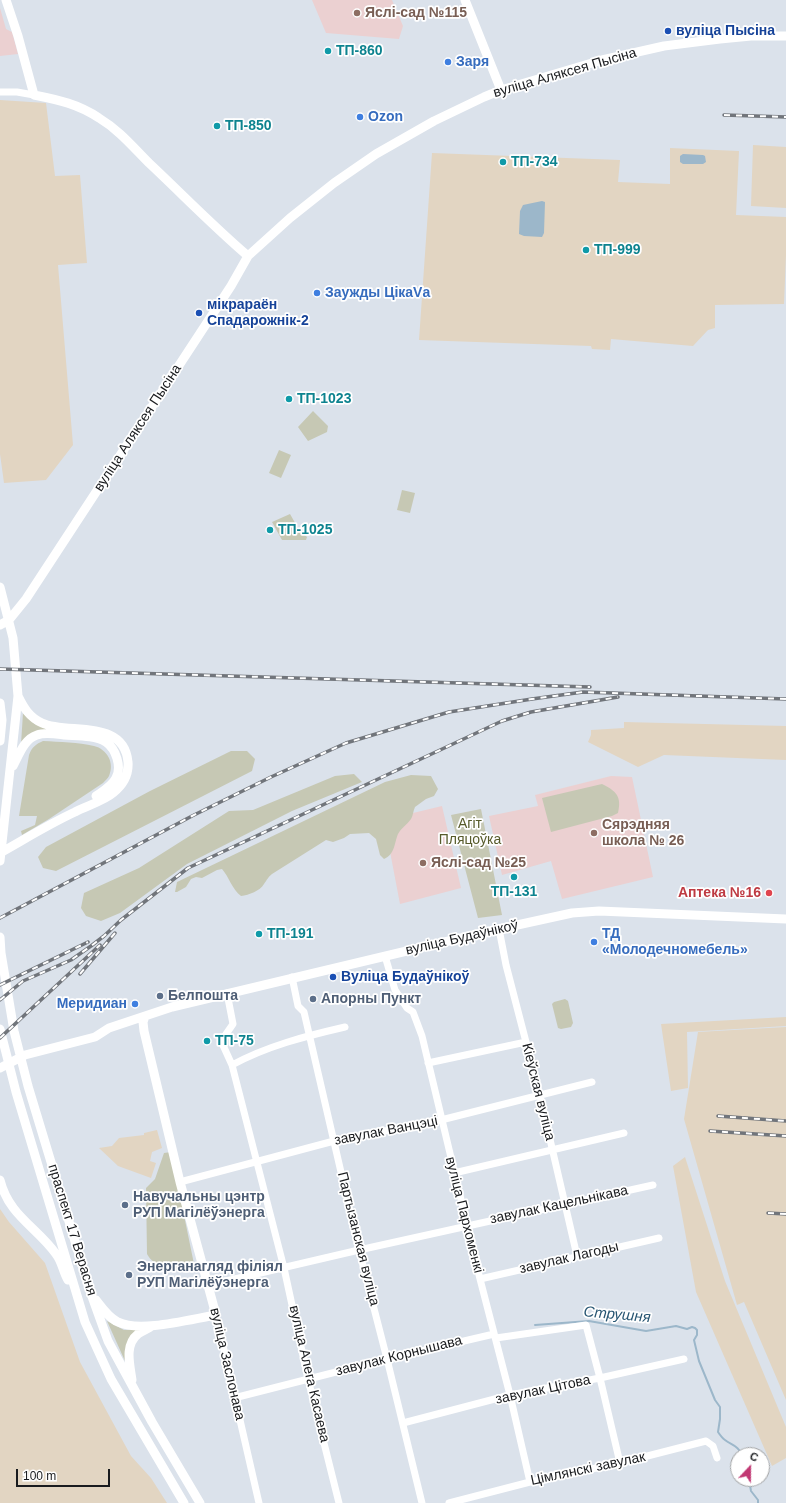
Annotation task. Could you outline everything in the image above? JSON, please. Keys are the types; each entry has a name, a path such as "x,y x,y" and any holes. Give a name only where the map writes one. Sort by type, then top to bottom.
{"main road":[{"path":"6,0 18,36 34,95 70,103 98,117 117,130 140,154 248,256"},
{"path":"465,0 501,90"},
{"name":"вуліца Аляксея Пысіна","path":"0,625 9,620 26,599 231,286 248,256 295,214 334,183 376,154 434,121 501,90 602,60 664,46 720,39 786,36"},
{"path":"1,591 10,602 17,604 26,599"},
{"path":"0,861 18,696 13,638 1,591"},
{"path":"0,853 74,812 112,794 124,783 129,769 127,754 120,742 108,734 96,730 49,726 40,722 26,712 18,696"},
{"path":"0,703 2,720 0,741"},
{"path":"10,772 23,748 29,740 37,735 49,733 94,737 106,742 116,755 118,767 116,777 107,789 74,812"},
{"name":"вуліца Будаўнікоў","path":"0,1068 25,1055 95,1037 109,1028 172,1007 292,977 572,913 594,911 786,919"},
{"name":"праспект 17 Верасня","path":"0,936 1,953 14,1031 28,1086 90,1291 108,1341 152,1422 200,1503"},
{"name":"вуліца Заслонава","path":"145,1016 143,1022 144,1031 180,1182 216,1315"},
{"name":"праспект 17 Верасня","path":"0,1029 16,1092 85,1322 111,1379 184,1503"},
{"path":"0,1180 2,1189 10,1204 57,1254 66,1277 78,1296"},
{"path":"90,1291 105,1312 117,1322 131,1326 153,1326 216,1315"},
{"path":"132,1386 129,1355 130,1346 137,1334 153,1326"}],"street":[{"path":"0,92 17,92 34,95"},
{"name":"Кіеўская вуліца","path":"499,929 506,965 540,1096 577,1256"},
{"name":"вуліца Пархоменкі","path":"385,956 395,990 407,1008 413,1012 419,1025 530,1482"},
{"name":"Партызанская вуліца","path":"292,977 298,1006 304,1012 310,1035 359,1250 388,1358 422,1503"},
{"name":"вуліца Алега Касаева","path":"227,993 233,1024 224,1037 222,1043 232,1065 284,1268 308,1379 339,1503"},
{"path":"232,1065 250,1056 310,1035 345,1026"},
{"path":"428,1063 526,1042"},
{"name":"завулак Ванцэці","path":"180,1182 334,1140 441,1120 592,1082"},
{"path":"454,1173 624,1133"},
{"name":"завулак Кацельнікава","path":"209,1285 467,1225 652,1185"},
{"name":"завулак Лагоды","path":"480,1279 659,1238"},
{"name":"вуліца Заслонава","path":"216,1315 259,1503"},
{"name":"завулак Корнышава","path":"234,1398 388,1358 495,1336 586,1324 600,1378"},
{"name":"завулак Цітова","path":"403,1423 510,1395 600,1378 684,1359"},
{"path":"600,1378 620,1463"},
{"name":"Цімлянскі завулак","path":"449,1503 530,1482 620,1463 706,1441 713,1446 717,1458"}],"shaded area":[{"name":"Яслі-сад №115","path":"312,0 392,0 403,26 399,39 326,33"},
{"path":"0,8 6,29 12,32 18,54 0,56"},
{"path":"0,100 46,103 55,176 80,175 87,263 58,265 73,445 46,480 4,483 0,454"},
{"path":"753,145 786,147 786,208 751,206"},
{"path":"670,148 739,151 736,215 786,217 784,304 715,305 715,328 708,330 693,346 611,339 610,350 592,349 591,346 419,340 432,153 620,160 618,182 670,184"},
{"path":"624,722 786,726 786,760 664,755 638,767 588,742 591,735 591,730 624,728"},
{"name":"Сярэдняя школа № 26","path":"611,776 632,777 653,877 562,899 551,861 502,875 489,816 538,806 535,795"},
{"name":"Яслі-сад №25","path":"442,806 461,888 400,904 384,820"},
{"path":"786,1017 786,1026 687,1032 688,1088 671,1091 661,1024"},
{"path":"786,1027 786,1400 744,1302 737,1305 684,1119 698,1032"},
{"path":"157,1130 162,1148 152,1152 150,1161 156,1163 151,1178 118,1166 99,1148 112,1146 119,1138 144,1135 144,1133"},
{"path":"685,1157 725,1281 786,1427 786,1458 772,1466 770,1461 770,1447 764,1447 696,1292 673,1166"},
{"path":"0,1209 9,1222 45,1263 80,1362 131,1456 151,1478 167,1503 0,1503"}],"green space":[{"path":"313,411 328,426 327,432 308,441 298,427"},
{"path":"279,450 291,455 281,478 269,473"},
{"path":"402,490 415,493 410,513 397,510"},
{"path":"290,514 298,528 307,537 306,540 282,540 272,522"},
{"path":"23,713 35,724 47,729 21,744"},
{"path":"43,741 69,742 99,748 109,757 111,771 109,777 103,783 22,835 21,831 35,825 37,816 19,816 29,755 34,746"},
{"path":"231,751 247,751 255,759 252,771 56,871 43,868 38,857 46,847 150,791"},
{"path":"354,774 362,782 292,811 187,864 120,913 101,921 86,916 81,908 84,893 139,868 229,811 253,810 335,776"},
{"path":"411,775 431,776 438,789 434,796 426,799 415,807 411,819 398,834 392,852 384,859 380,855 376,839 369,833 350,834 333,842 326,840 272,874 260,889 251,894 241,896 235,890 222,869 202,878 196,877 191,879 186,887 175,892 177,882 385,782"},
{"path":"602,784 611,789 617,795 619,802 618,813 612,816 551,832 542,798"},
{"name":"Агіт Пляцоўка","path":"481,809 502,915 478,918 451,815"},
{"path":"565,999 568,1001 573,1023 571,1027 561,1029 558,1028 552,1004"},
{"path":"171,1152 194,1264 183,1271 168,1269 158,1265 147,1254 146,1188 155,1179 164,1153"},
{"path":"107,1321 124,1330 141,1329 125,1361"}],"water":[{"path":"683,154 703,155 705,156 706,162 703,164 683,164 680,162 680,156"},
{"path":"542,201 545,202 544,233 542,237 524,236 519,234 520,211 523,205"}],"waterway":[{"name":"Струшня","path":"535,1325 589,1321 646,1331 676,1326 687,1329 692,1327 695,1328 697,1330 697,1335 694,1340 699,1361 715,1400 720,1407 718,1432 724,1439 736,1447"},
{"name":"Струшня","path":"750,1487 751,1491 758,1500 758,1503"}],"railway":[{"path":"724,115 786,117"},
{"path":"0,669 590,687"},
{"path":"0,918 192,816 271,777 346,743 449,712 583,692 786,699"},
{"path":"0,1000 23,981 71,960 91,946 121,920 188,868 502,721 531,712 618,697"},
{"path":"80,974 115,933"},
{"path":"0,985 88,942"},
{"path":"0,1038 100,945"},
{"path":"718,1116 786,1121"},
{"path":"710,1131 786,1136"},
{"path":"768,1213 786,1214"}],"place":[{"name":"Яслі-сад №115","path":"357,13"},
{"name":"вуліца Пысіна","path":"668,31"},
{"name":"ТП-860","path":"328,51"},
{"name":"Заря","path":"448,62"},
{"name":"Ozon","path":"360,117"},
{"name":"ТП-850","path":"217,126"},
{"name":"ТП-734","path":"503,162"},
{"name":"ТП-999","path":"586,250"},
{"name":"Заужды ЦікаVа","path":"317,293"},
{"name":"мікрараён Спадарожнік-2","path":"199,313"},
{"name":"ТП-1023","path":"289,399"},
{"name":"ТП-1025","path":"270,530"},
{"name":"Сярэдняя школа № 26","path":"594,833"},
{"name":"Яслі-сад №25","path":"423,863"},
{"name":"ТП-131","path":"514,877"},
{"name":"Аптека №16","path":"769,893"},
{"name":"ТП-191","path":"259,934"},
{"name":"ТД «Молодечномебель»","path":"594,942"},
{"name":"Вуліца Будаўнікоў","path":"333,977"},
{"name":"Белпошта","path":"160,996"},
{"name":"Апорны Пункт","path":"313,999"},
{"name":"Меридиан","path":"135,1004"},
{"name":"ТП-75","path":"207,1041"},
{"name":"Навучальны цэнтр РУП Магілёўэнерга","path":"125,1205"},
{"name":"Энерганагляд філіял РУП Магілёўэнерга","path":"129,1275"}]}
